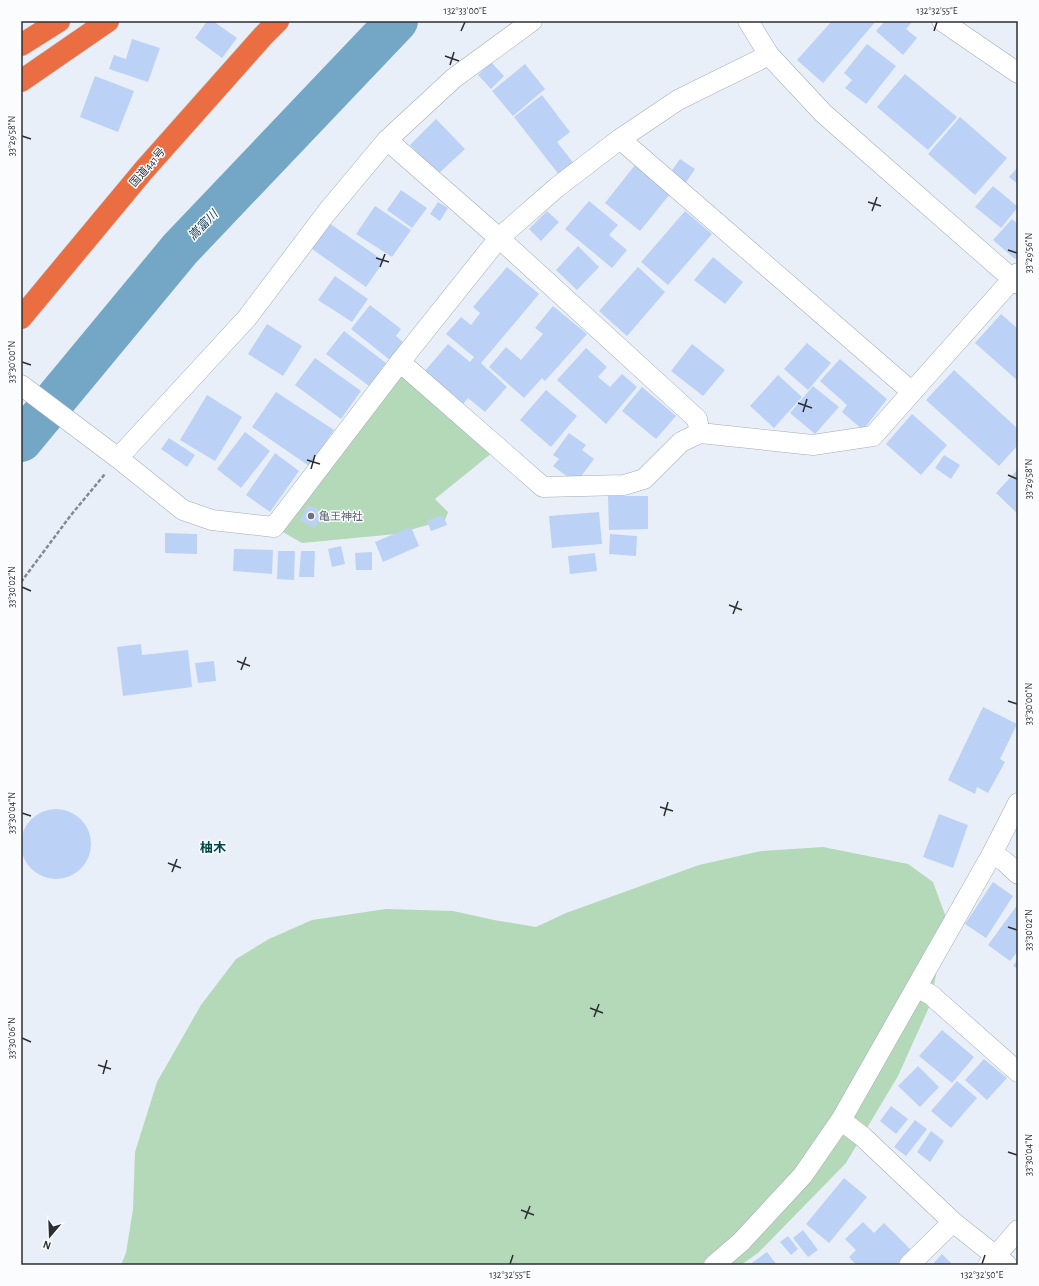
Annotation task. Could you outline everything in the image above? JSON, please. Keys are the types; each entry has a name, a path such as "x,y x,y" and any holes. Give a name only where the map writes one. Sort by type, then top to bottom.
{"highway":[{"path":"21,45 59,21"},
{"path":"21,81 108,21"},
{"name":"国道441号","path":"21,318 144,170 278,21"}],"street":[{"path":"118,458 247,318 327,212 387,140 454,78 532,21"},
{"path":"400,362 543,487 624,485 644,479 681,442 700,433 813,445 873,436 1016,279 823,113 769,55 748,21"},
{"path":"942,21 1018,73"},
{"path":"21,385 118,458 183,510 212,520 274,527 400,362 499,238 556,188 620,139 678,100 769,55"},
{"path":"620,139 912,392"},
{"path":"387,140 499,238 697,419 700,433"},
{"path":"714,1265 741,1242 802,1175 841,1120 992,854 1018,803"},
{"path":"992,854 1004,861 1018,874"},
{"path":"917,987 931,996 1018,1072"},
{"path":"841,1120 863,1136 997,1262 1018,1230"},
{"path":"909,1265 953,1222"}],"path":[{"path":"21,582 71,515 118,458"}],"green space":[{"path":"400,362 498,448 435,499 448,512 445,520 396,534 302,543 274,527"},
{"path":"823,847 908,864 933,882 947,920 930,1005 898,1076 846,1163 758,1253 741,1265 121,1265 126,1253 133,1209 135,1152 157,1082 201,1005 236,959 269,939 312,920 386,909 453,911 536,927 566,913 699,865 761,851"}],"building":[{"path":"207,21 213,21 237,38 222,58 195,38"},
{"path":"832,21 876,21 823,83 797,60"},
{"path":"885,21 913,21 906,29 917,38 903,55 876,31"},
{"path":"132,39 160,48 148,82 109,69 114,55 126,59"},
{"path":"867,44 896,66 866,104 845,88 852,80 844,73"},
{"path":"491,62 504,76 491,89 478,75"},
{"path":"525,64 545,89 513,116 492,91"},
{"path":"905,74 957,117 928,150 877,107"},
{"path":"95,76 134,91 118,132 80,117"},
{"path":"542,95 570,132 557,142 575,165 560,176 514,117"},
{"path":"960,117 1007,158 975,195 928,154"},
{"path":"436,119 465,149 438,174 410,145"},
{"path":"680,159 695,169 685,184 670,173"},
{"path":"635,165 670,194 640,231 605,203"},
{"path":"1018,167 1018,184 1009,177"},
{"path":"993,186 1018,207 1001,228 975,207"},
{"path":"401,190 427,208 412,228 387,210"},
{"path":"589,201 618,225 609,235 627,250 612,268 565,229"},
{"path":"438,202 448,208 440,221 430,214"},
{"path":"375,206 411,230 392,257 356,234"},
{"path":"547,211 559,222 541,241 529,229"},
{"path":"685,211 712,234 668,285 641,262"},
{"path":"1012,219 1018,224 1018,256 1015,259 993,240"},
{"path":"329,223 384,261 366,287 312,249"},
{"path":"578,246 599,267 577,290 556,270"},
{"path":"713,257 743,282 725,304 694,280"},
{"path":"507,267 539,294 481,363 507,387 485,412 468,398 463,404 424,372 448,344 470,362 474,357 446,334 461,317 471,325 480,313 473,307"},
{"path":"638,267 665,292 627,336 599,311"},
{"path":"335,276 368,299 352,322 318,300"},
{"path":"370,305 401,329 396,336 403,342 390,360 351,329"},
{"path":"553,306 587,334 545,381 542,378 524,398 489,367 506,347 521,360 543,334 535,328"},
{"path":"1001,314 1018,329 1018,381 975,343"},
{"path":"267,324 302,346 283,376 248,354"},
{"path":"344,331 386,363 369,386 326,354"},
{"path":"807,343 831,363 808,390 784,369"},
{"path":"692,344 725,370 703,396 671,371"},
{"path":"586,348 607,367 598,377 610,387 622,374 637,387 606,424 557,380"},
{"path":"315,358 361,391 341,419 295,385"},
{"path":"840,359 887,399 863,430 842,412 847,405 820,381"},
{"path":"954,370 1018,429 1018,445 999,466 926,400"},
{"path":"778,375 802,397 774,428 750,406"},
{"path":"813,386 839,407 815,434 790,413"},
{"path":"642,387 676,416 656,439 622,411"},
{"path":"546,390 577,416 551,447 520,420"},
{"path":"276,392 334,430 309,466 252,427"},
{"path":"207,395 242,417 215,461 180,440"},
{"path":"912,414 947,445 921,475 886,444"},
{"path":"245,432 270,451 241,488 217,469"},
{"path":"569,433 586,445 582,450 594,459 576,483 553,466 559,459 553,455"},
{"path":"169,438 195,455 187,467 161,449"},
{"path":"275,453 299,471 270,512 246,495"},
{"path":"944,455 960,465 951,479 935,468"},
{"path":"1018,469 1018,514 996,493"},
{"path":"608,496 648,496 648,529 609,530"},
{"name":"亀王神社","path":"308,505 323,512 315,528 300,520"},
{"path":"599,512 602,544 552,548 549,516"},
{"path":"443,515 447,525 431,531 427,521"},
{"path":"411,527 419,546 383,562 375,542"},
{"path":"165,533 197,534 197,554 165,553"},
{"path":"610,534 637,536 636,556 609,554"},
{"path":"341,546 345,564 332,567 328,549"},
{"path":"234,549 273,550 272,574 233,571"},
{"path":"278,551 295,551 294,580 277,579"},
{"path":"301,551 315,551 314,577 299,577"},
{"path":"372,552 372,570 356,570 355,553"},
{"path":"595,553 597,571 570,574 568,556"},
{"path":"141,644 142,655 188,650 192,687 123,696 117,647"},
{"path":"214,661 216,681 198,683 195,663"},
{"path":"983,707 1017,724 1000,759 1005,762 988,793 977,787 975,794 948,780"},
{"path":"49,809 63,809 76,815 85,824 89,830 91,844 89,858 81,869 70,877 63,879 49,879 42,877 31,869 23,858 21,851 21,837 23,830 31,819 42,811"},
{"path":"939,814 968,825 953,868 923,857"},
{"path":"993,882 1013,896 986,938 965,924"},
{"path":"1018,904 1018,951 1010,961 988,945"},
{"path":"1018,959 1018,969 1013,966"},
{"path":"942,1030 974,1057 952,1083 919,1056"},
{"path":"984,1059 1007,1078 987,1100 965,1080"},
{"path":"918,1066 939,1087 920,1107 898,1086"},
{"path":"957,1081 977,1098 951,1128 931,1111"},
{"path":"891,1106 908,1119 896,1134 880,1121"},
{"path":"915,1120 927,1129 906,1156 894,1147"},
{"path":"931,1131 944,1141 930,1162 917,1152"},
{"path":"844,1178 867,1197 829,1243 806,1224"},
{"path":"863,1222 874,1233 884,1223 911,1250 896,1265 856,1265 849,1257 856,1250 845,1239"},
{"path":"803,1230 818,1250 808,1257 793,1238"},
{"path":"788,1236 798,1249 791,1255 780,1242"},
{"path":"767,1252 777,1265 749,1265"},
{"path":"942,1254 953,1265 932,1265"}],"waterway":[{"name":"嵩富川","path":"21,441 180,249 397,21"}],"place":[{"name":"亀王神社","path":"311,516"}],"district":[{"name":"柚木","path":"213,847"}]}
